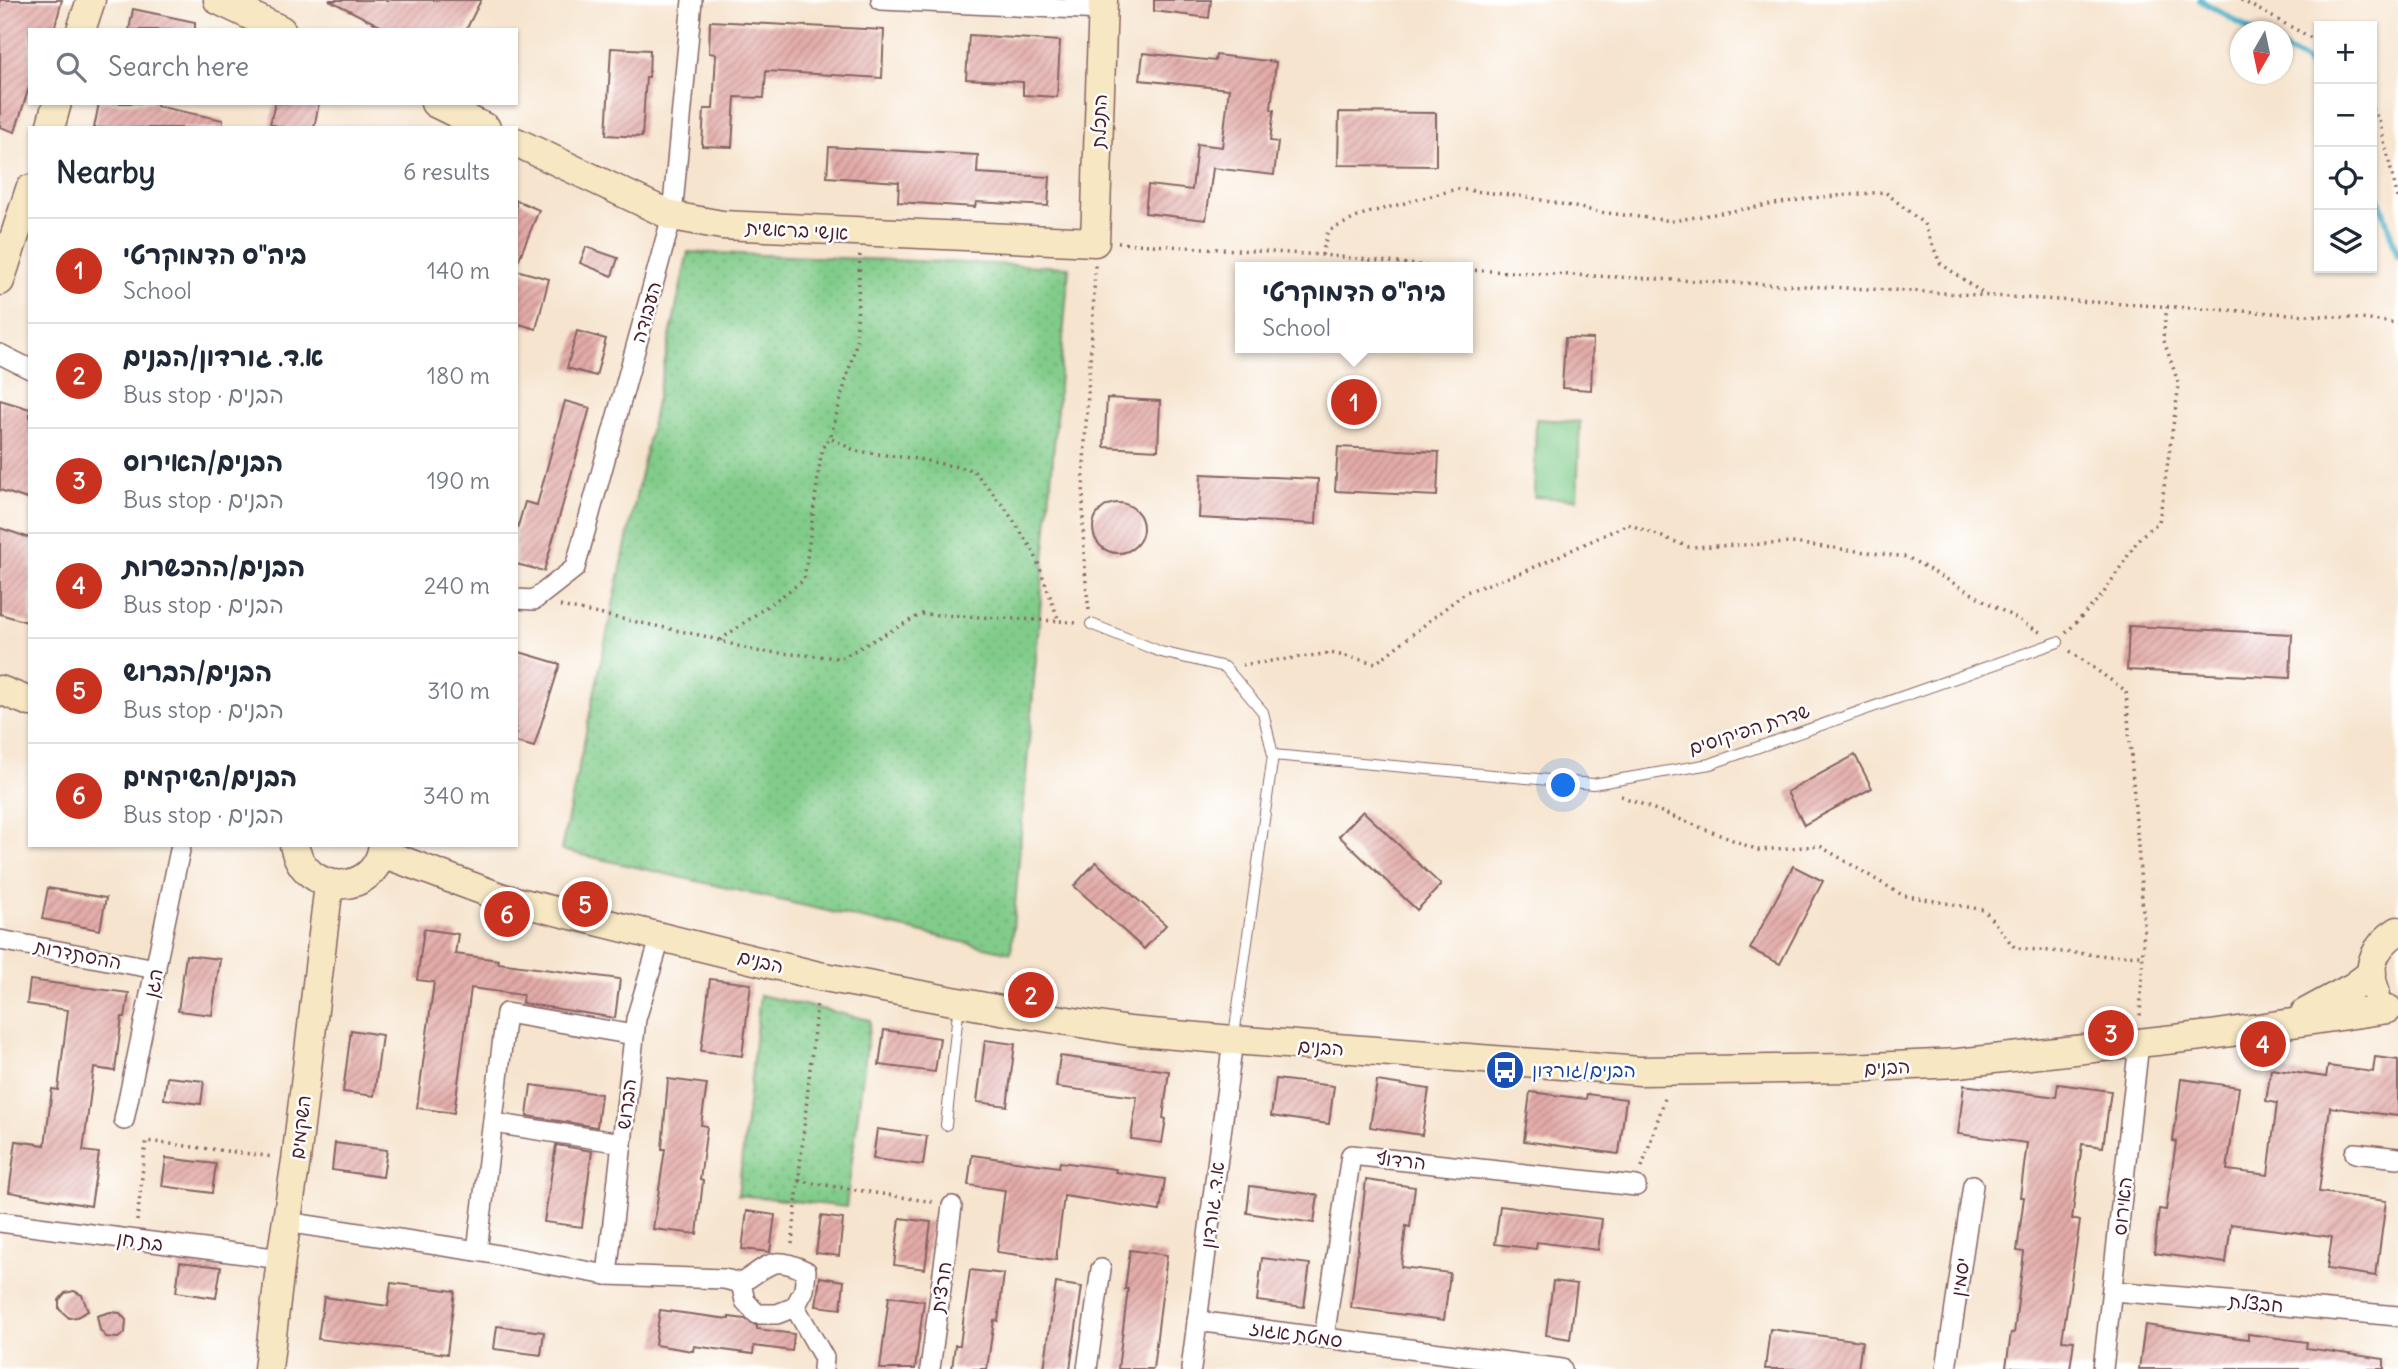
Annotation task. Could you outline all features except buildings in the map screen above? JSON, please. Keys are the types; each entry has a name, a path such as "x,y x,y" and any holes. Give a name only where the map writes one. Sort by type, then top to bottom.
{"street":[{"path":"82,28 91,0"},
{"path":"218,0 277,28"},
{"name":"העבודה","path":"525,600 575,568 672,216 692,0"},
{"path":"881,0 1103,5"},
{"name":"התכלת","path":"1096,242 1103,5"},
{"path":"51,126 56,105"},
{"path":"439,105 482,126"},
{"name":"אנשי בראשית","path":"518,143 672,216 722,225 1096,242"},
{"path":"0,281 28,195"},
{"path":"0,354 28,368"},
{"path":"0,690 28,701"},
{"name":"הגן","path":"124,1120 181,847"},
{"path":"294,847 296,856 304,869 315,879 343,885 367,875 376,865 382,849"},
{"name":"הבנים","path":"382,849 503,898 820,976 959,1003 1129,1031 1233,1040 1640,1071 1849,1068 1958,1063 2393,1012"},
{"name":"השקמים","path":"268,1369 330,884"},
{"path":"2393,1012 2378,997 2372,982 2371,965 2377,950 2396,927"},
{"name":"הברוש","path":"607,1275 636,1019 661,936"},
{"name":"ההסתדרות","path":"0,940 156,969"},
{"name":"הבנים","path":"2280,1026 2325,1004 2372,973"},
{"path":"477,1251 506,1013 634,1034"},
{"name":"א.ד. גורדון","path":"1191,1369 1233,1040"},
{"name":"האירוס","path":"2103,1369 2139,1043"},
{"path":"493,1123 622,1143"},
{"path":"2355,1153 2398,1158"},
{"name":"הרדוף","path":"1324,1338 1351,1155 1636,1186"},
{"name":"יסמין","path":"1946,1369 1973,1185"},
{"name":"חרצית","path":"930,1369 953,1206"},
{"name":"בת חן","path":"0,1222 281,1259"},
{"path":"286,1222 477,1251 607,1275 724,1279 741,1283 769,1263 790,1263 806,1271 804,1290 795,1307 778,1314 757,1314 745,1301 741,1283"},
{"path":"1087,1369 1101,1269"},
{"name":"חבצלת","path":"2113,1291 2398,1316"},
{"path":"795,1307 824,1358 823,1369"},
{"name":"סמטת אגוז","path":"1197,1321 1562,1369"}],"lane":[{"path":"1091,624 1161,652 1225,667 1263,712 1273,755 1233,1040"},
{"name":"שדרת הפיקוסים","path":"1273,755 1594,785 1710,764 2058,642"},
{"path":"946,1125 959,1003"}],"path":[{"path":"2241,0 2314,39"},
{"path":"2377,117 2398,199"},
{"path":"1322,255 1328,231 1364,215 1457,189 1527,197 1599,212 1672,221 1811,198 1885,192 1924,225 1940,263 1986,296"},
{"path":"720,640 804,580 822,448 831,438 856,344 860,233"},
{"path":"525,600 720,640 755,651 841,657 922,614 1091,624 1083,566 1083,465 1096,242 1322,255 1389,262"},
{"path":"1473,270 1986,296 2398,323"},
{"path":"2058,642 2103,594 2140,537 2159,522 2179,385 2163,338 2167,307"},
{"path":"831,438 856,451 917,459 973,471 1005,508 1034,552 1059,621"},
{"path":"1225,667 1331,653 1376,663 1466,592 1525,571 1628,524 1689,547 1792,543 1907,557 2058,642 2126,691 2144,923 2139,1043"},
{"path":"1594,785 1758,850 1820,846 1902,895 1984,910 2015,948 2110,956 2143,955"},
{"path":"790,1263 820,976"},
{"path":"1636,1186 1675,1070"},
{"path":"134,1240 146,1141 296,1160"},
{"path":"799,1180 953,1206"}],"green space":[{"path":"688,252 1069,267 1011,953 561,850"},
{"path":"1536,419 1580,422 1577,499 1534,497"},
{"path":"760,995 870,1020 846,1207 738,1195"}],"waterway":[{"path":"2200,0 2235,21"},
{"path":"2293,54 2306,61 2314,73"},
{"path":"2377,193 2398,256"}],"place":[{"name":"ביה\"ס הדמוקרטי","path":"1354,402"},
{"name":"הבנים/הברוש","path":"585,904"},
{"name":"הבנים/השיקמים","path":"507,914"},
{"name":"א.ד. גורדון/הבנים","path":"1031,995"},
{"name":"הבנים/האירוס","path":"2111,1033"},
{"name":"הבנים/ההכשרות","path":"2263,1044"},
{"name":"הבנים/גורדון","path":"1505,1070"}]}
